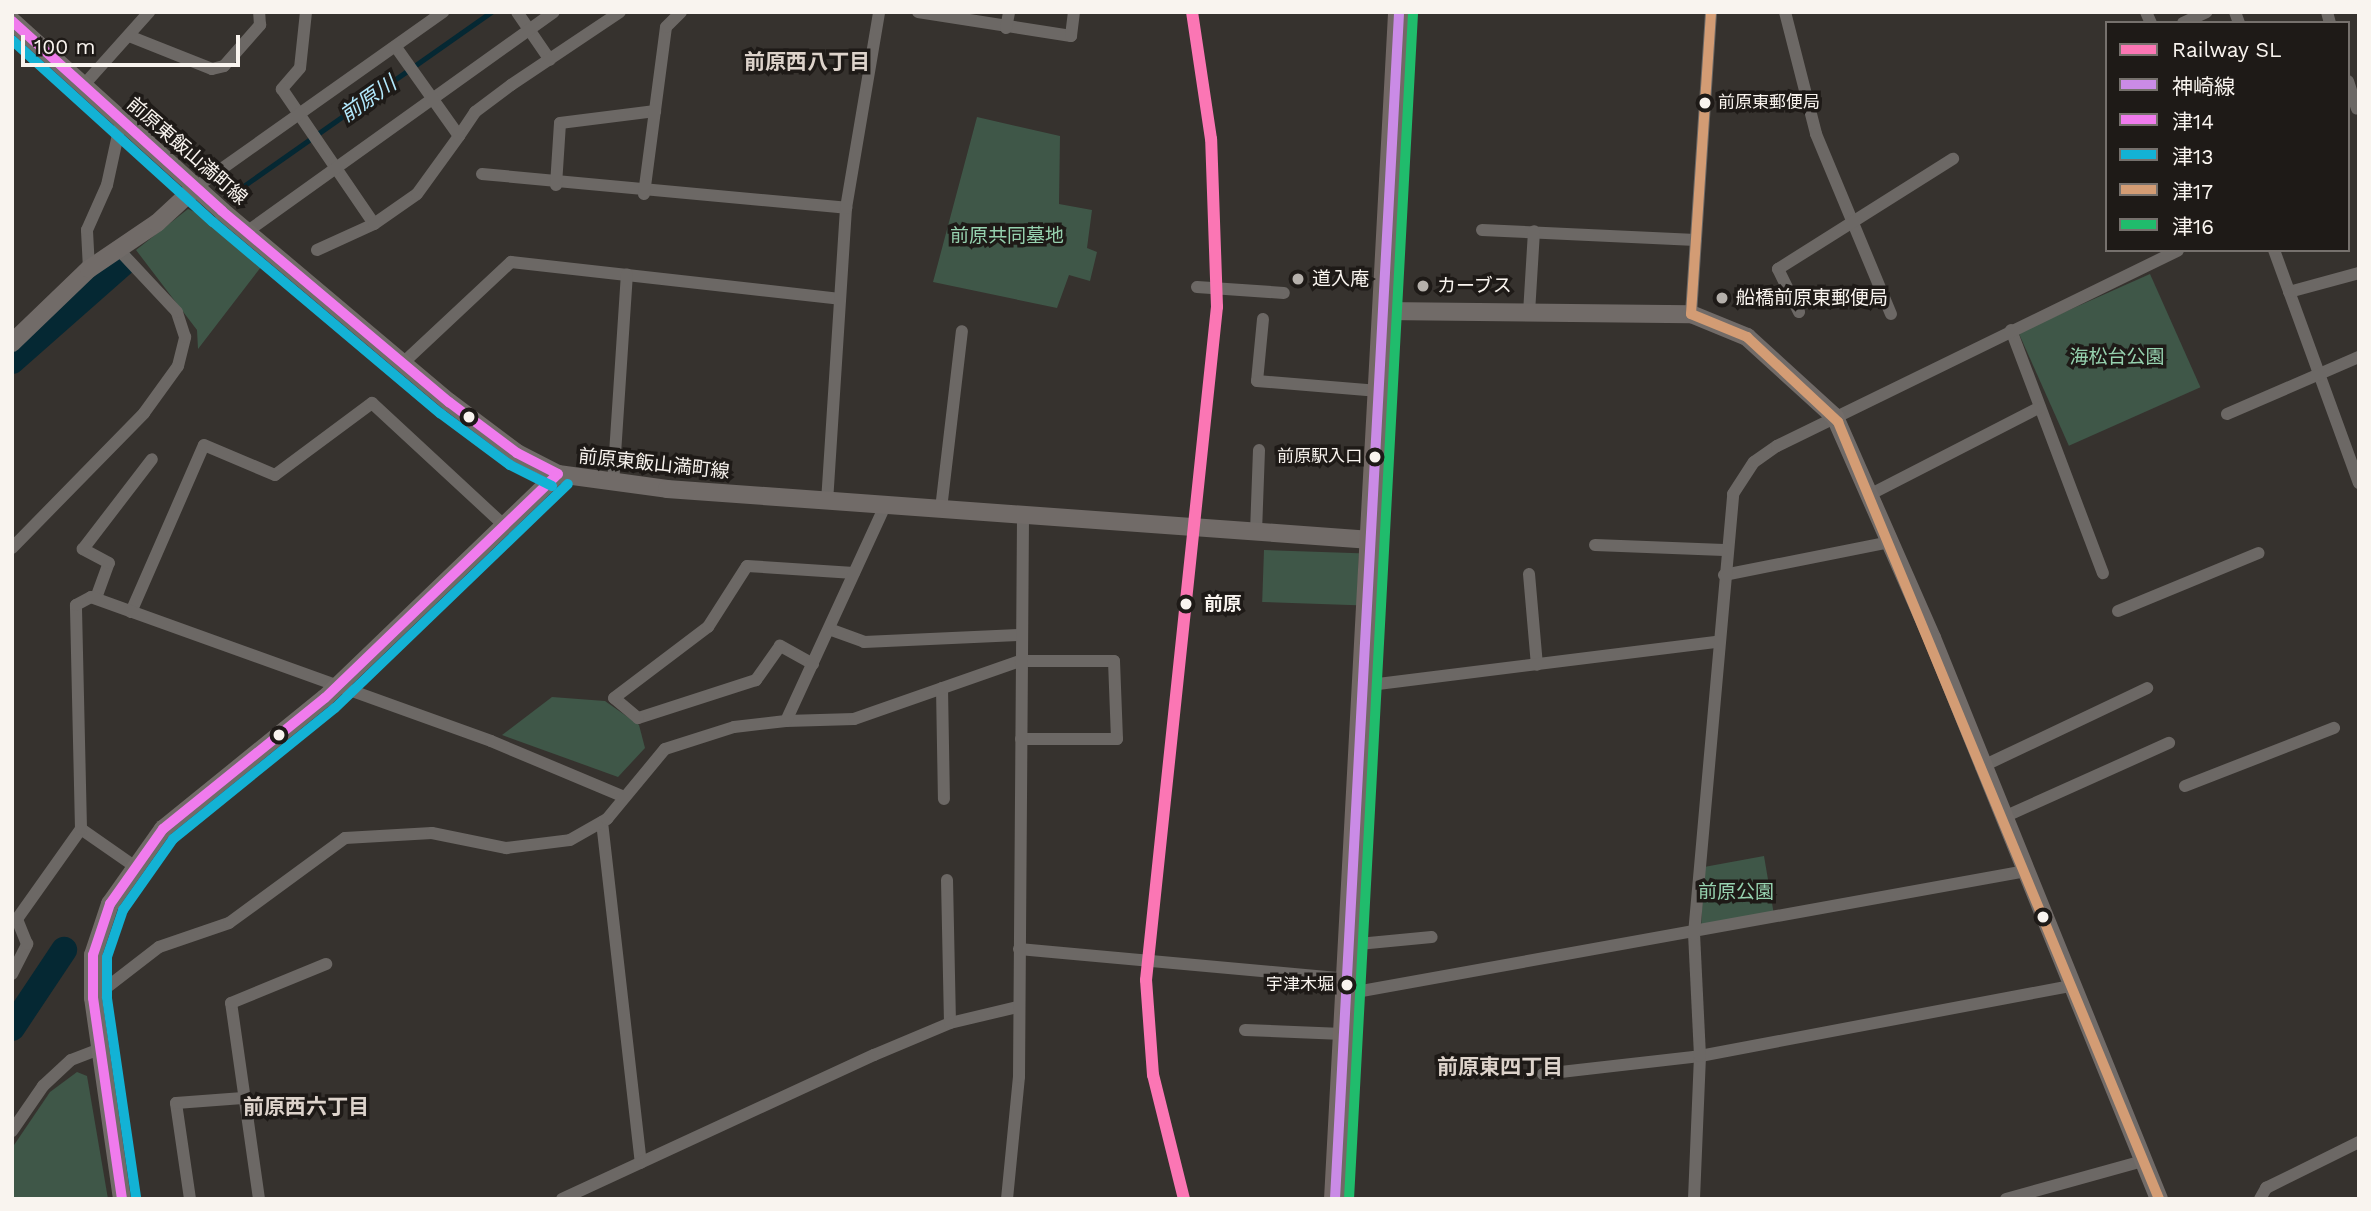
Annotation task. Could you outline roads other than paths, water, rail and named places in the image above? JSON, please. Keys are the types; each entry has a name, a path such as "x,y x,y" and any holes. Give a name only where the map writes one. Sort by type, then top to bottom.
{"highway":[{"path":"1335,1199 1399,12"}],"street":[{"path":"82,87 149,12"},
{"path":"129,36 212,69 224,66 260,25 259,12"},
{"path":"306,12 300,68 282,89 374,224"},
{"path":"12,343 89,269 119,250 196,187 443,12"},
{"path":"517,12 550,60"},
{"path":"248,231 335,166 554,12"},
{"path":"317,250 374,224 417,194 475,112 620,12"},
{"path":"644,194 666,27 681,12"},
{"path":"827,502 846,208 879,12"},
{"path":"918,12 1006,28 1071,36 1074,12"},
{"path":"1006,28 1009,12"},
{"path":"1691,314 1711,12"},
{"path":"1785,12 1816,134 1891,314"},
{"path":"2187,21 2207,12"},
{"name":"前原東飯山満町線","path":"12,21 82,87 196,187 403,363 493,437 558,474 614,484 827,502 1371,540"},
{"path":"395,46 459,136"},
{"path":"2350,90 2355,111"},
{"path":"556,185 560,123 655,111"},
{"path":"89,269 87,230 107,185 121,121"},
{"path":"1799,312 1778,269 1855,224 1953,159"},
{"path":"482,174 644,194 846,208"},
{"path":"1482,230 1696,240"},
{"path":"1529,313 1534,231"},
{"path":"12,548 144,413 178,366 185,337 177,312 119,250"},
{"path":"1694,1199 1700,1056 1694,934 1715,642 1724,575 1724,550 1733,494 1743,475 1777,446 2174,252"},
{"path":"2275,252 2321,369 2358,477"},
{"path":"403,363 505,264 627,274 840,299"},
{"path":"2289,292 2359,273"},
{"path":"614,484 627,274"},
{"path":"1197,287 1284,293"},
{"path":"1383,311 1691,314 1747,337 1835,417 1891,542 2159,1199"},
{"path":"1263,319 1257,381 1379,391"},
{"path":"2011,330 2103,573"},
{"path":"941,509 962,331"},
{"path":"2227,414 2321,369 2359,357"},
{"path":"131,612 204,445 275,475 372,403 505,526"},
{"path":"1869,495 2040,407"},
{"path":"1256,532 1259,450"},
{"path":"96,598 109,563 83,549 152,459"},
{"path":"122,1199 93,998 97,936 134,866 163,829 338,686 558,474"},
{"path":"786,721 885,506"},
{"path":"1007,1199 1019,1077 1017,1007 1023,516"},
{"path":"1724,575 1891,542"},
{"path":"1595,544 1724,550"},
{"path":"2118,611 2259,553"},
{"path":"813,664 780,646 756,680 638,718 614,698 708,627 747,566 854,573"},
{"path":"1530,574 1537,665"},
{"path":"12,974 27,944 17,919 81,829 76,606 96,598 338,686 624,797"},
{"path":"829,629 864,642 1020,635"},
{"path":"1362,686 1715,642"},
{"path":"93,998 159,947 229,923 345,838 432,833 506,848 570,840 602,822 666,749 734,727 786,721 854,719 1020,661 1114,661 1117,739 1021,739"},
{"path":"942,688 944,799"},
{"path":"1981,767 2147,688"},
{"path":"2185,786 2334,727"},
{"path":"2004,817 2169,743"},
{"path":"602,822 641,1163"},
{"path":"81,829 134,866"},
{"path":"1019,949 1346,986 1694,934 2026,871"},
{"path":"947,880 950,1023"},
{"path":"1348,945 1432,937"},
{"path":"259,1199 231,1003 326,964"},
{"path":"1543,1074 1700,1056 2072,986"},
{"path":"562,1199 950,1023 1017,1007"},
{"path":"1245,1030 1343,1034"},
{"path":"12,1131 43,1086 71,1060 99,1049"},
{"path":"191,1199 176,1103 243,1098"},
{"path":"2260,1199 2266,1188 2359,1142"},
{"path":"2006,1199 2144,1161"}],"waterway":[{"name":"前原川","path":"245,185 491,12"},
{"name":"前原川","path":"12,361 122,264"},
{"name":"前原川","path":"12,1028 64,950"}],"rail line":[{"name":"SL","path":"1184,1199 1153,1075 1146,980 1217,307 1211,139 1192,12"}],"place":[{"name":"前原東郵便局","path":"1705,103"},
{"name":"道入庵","path":"1298,279"},
{"name":"カーブス","path":"1423,286"},
{"name":"船橋前原東郵便局","path":"1722,298"},
{"name":"前原駅入口","path":"1375,457"},
{"name":"前原","path":"1186,604"},
{"name":"宇津木堀","path":"1347,985"}],"district":[{"name":"前原西八丁目","path":"807,62"},
{"name":"前原東四丁目","path":"1500,1067"},
{"name":"前原西六丁目","path":"306,1107"}],"park label":[{"name":"前原共同墓地","path":"1007,236"},
{"name":"海松台公園","path":"2117,357"},
{"name":"前原公園","path":"1736,892"}]}
